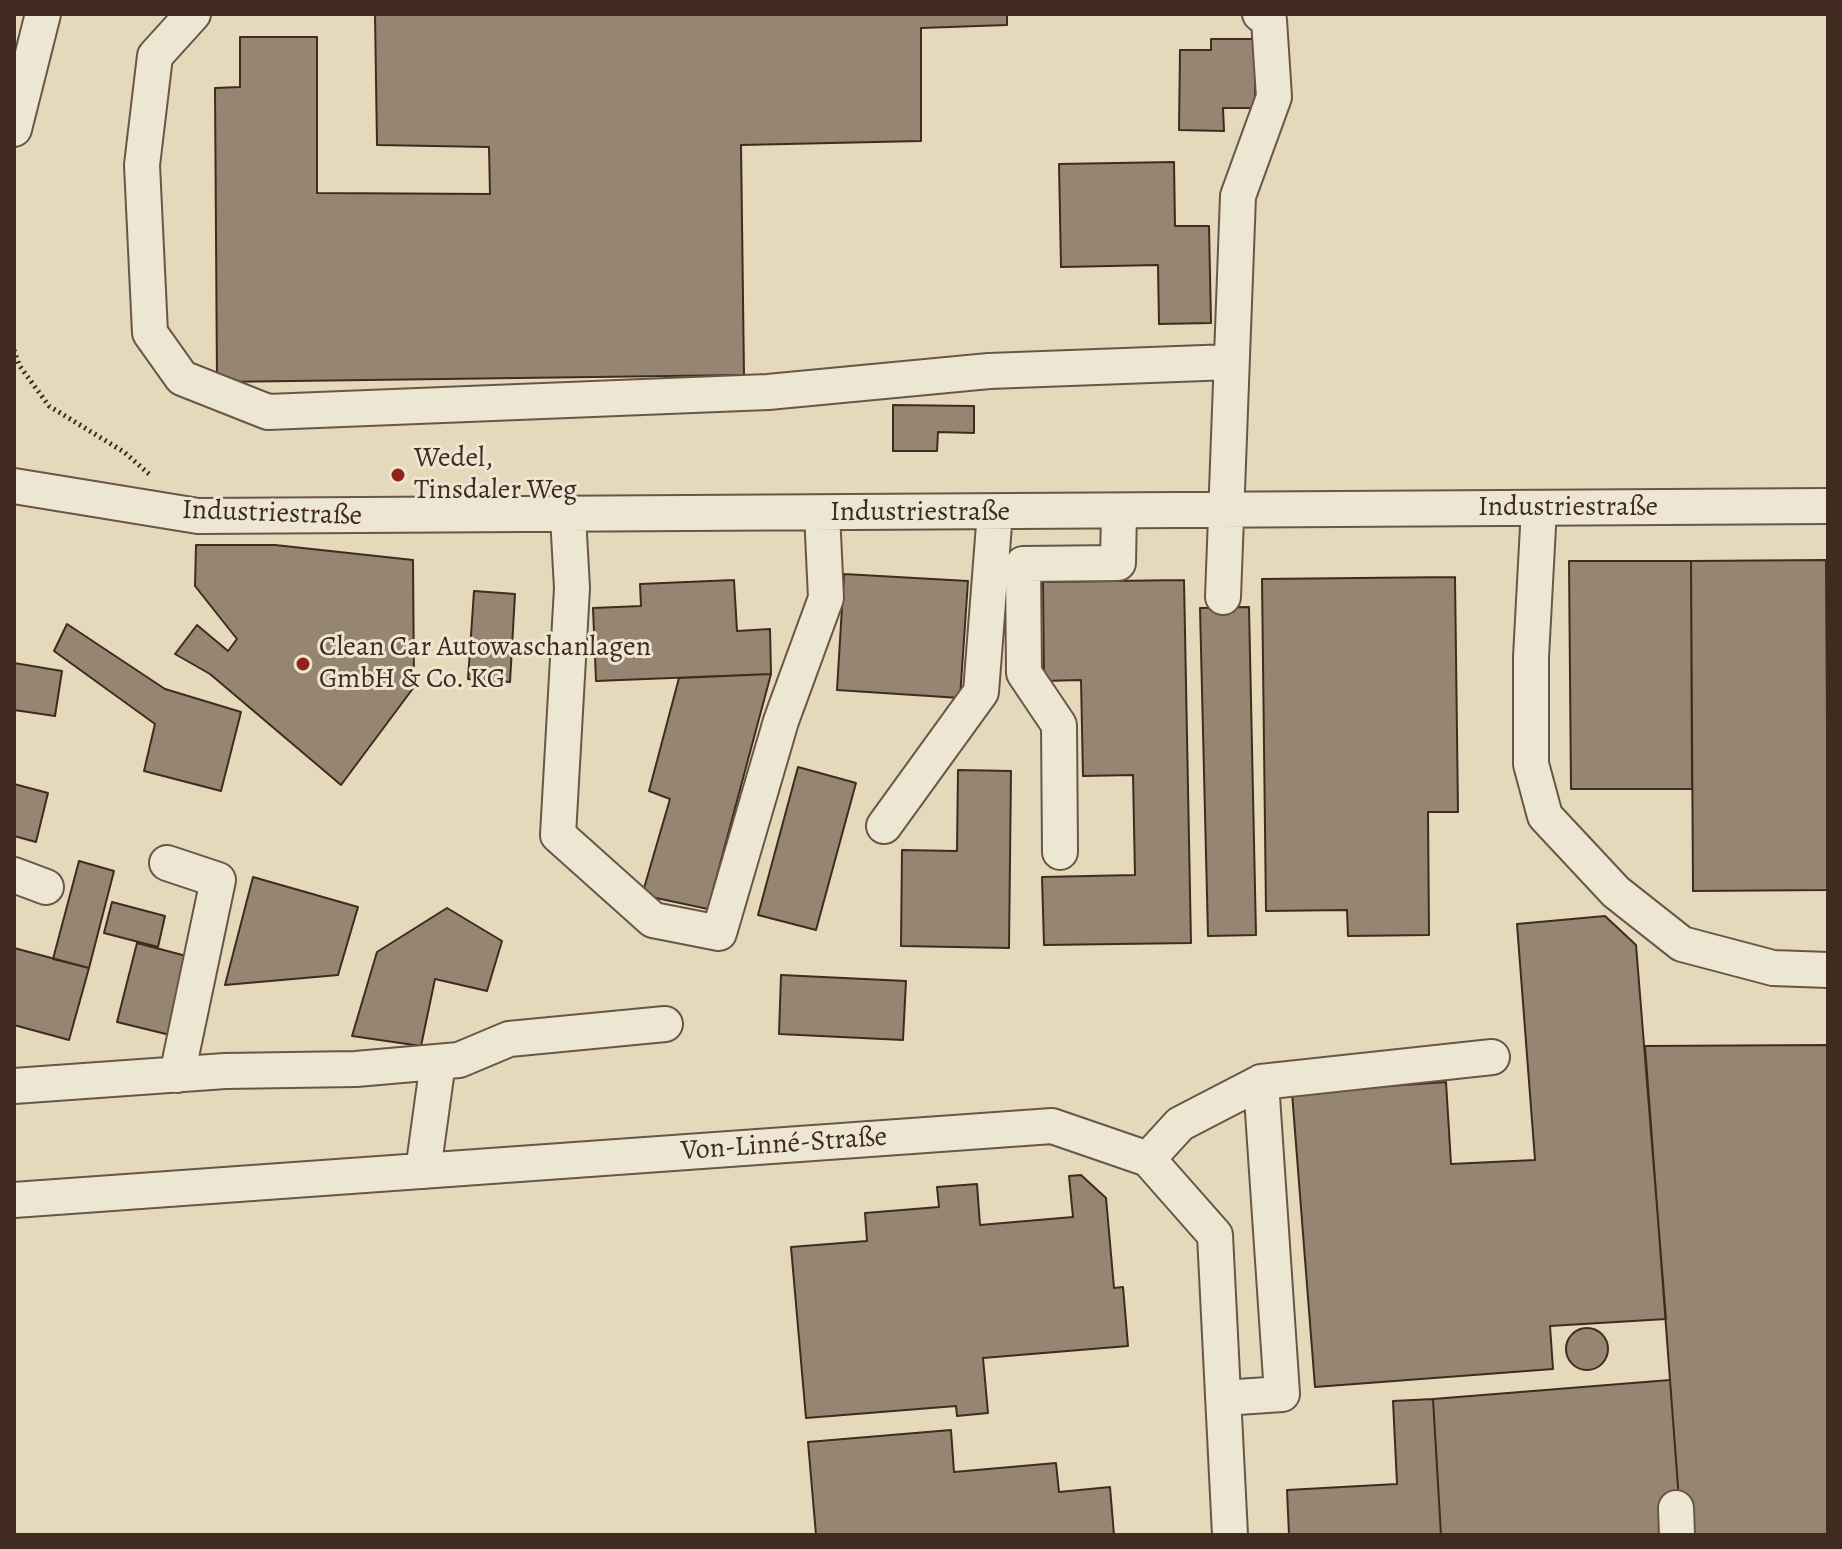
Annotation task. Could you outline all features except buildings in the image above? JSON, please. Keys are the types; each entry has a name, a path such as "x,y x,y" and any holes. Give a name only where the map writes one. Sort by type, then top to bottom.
{"street":[{"path":"14,129 43,14"},
{"path":"193,14 155,56 142,165 150,333 182,378 268,412 768,392 989,371 1231,362"},
{"path":"1223,597 1238,196 1274,97 1269,20 1260,14"},
{"name":"Industriestraße","path":"14,486 198,516 1828,506"},
{"path":"1539,508 1531,657 1531,764 1545,816 1616,892 1682,944 1773,968 1828,970"},
{"path":"1060,852 1059,725 1024,673 1023,564 1118,563 1119,511"},
{"path":"884,826 981,692 995,512"},
{"path":"568,516 572,588 558,835 653,920 719,933 781,721 826,598 822,513"},
{"path":"167,863 218,880 177,1075"},
{"path":"14,875 46,887"},
{"path":"14,1086 438,1062 459,1060 509,1039 665,1024"},
{"path":"1148,1159 1180,1124 1261,1082 1492,1057"},
{"path":"423,1171 438,1062"},
{"path":"1223,1398 1282,1394 1261,1082"},
{"name":"Von-Linné-Straße","path":"14,1200 1052,1126 1148,1159 1215,1235 1230,1535"}],"path":[{"path":"14,350 19,365 49,406 124,452 156,480"}],"place":[{"name":"Wedel, Tinsdaler Weg","path":"398,475"},
{"name":"Clean Car Autowaschanlagen GmbH & Co. KG","path":"303,664"}]}
